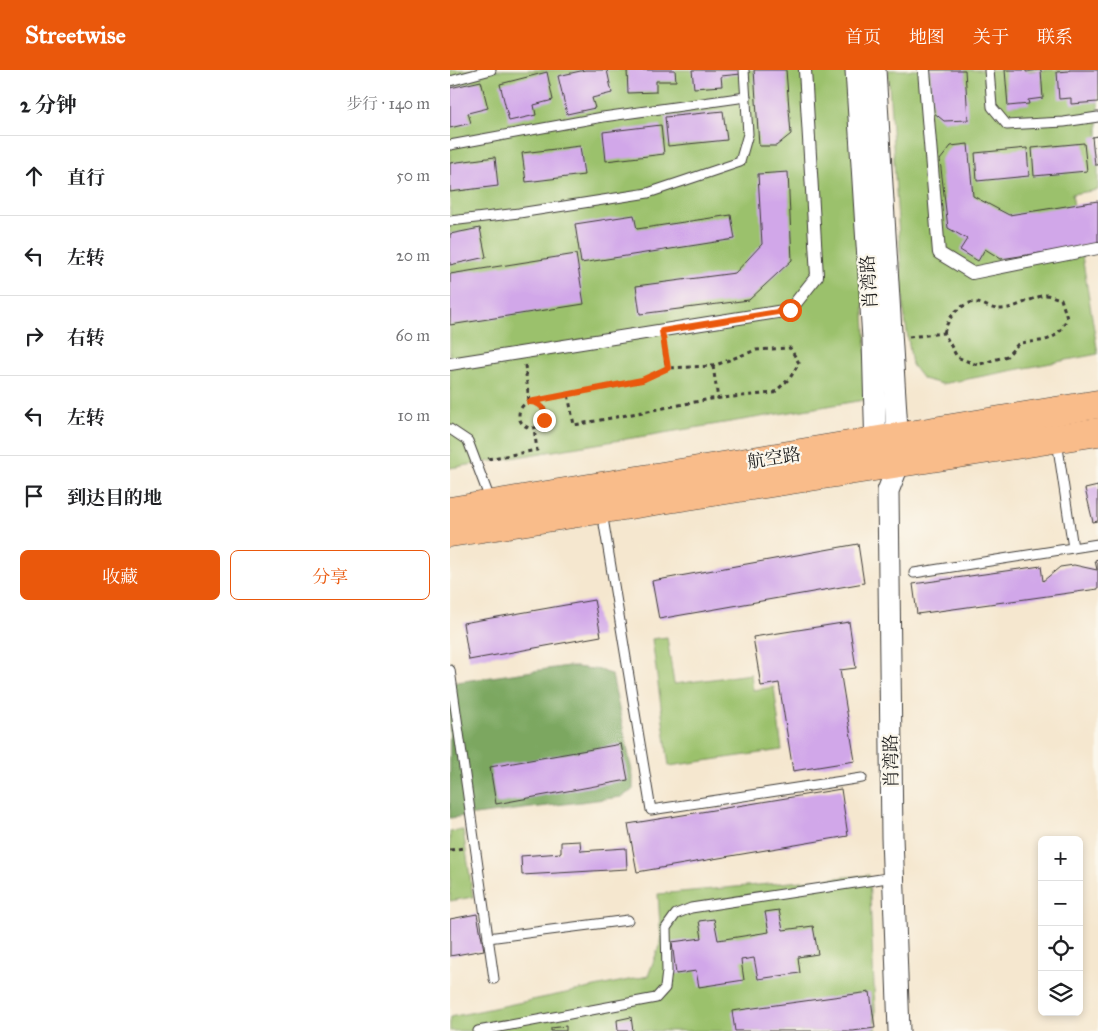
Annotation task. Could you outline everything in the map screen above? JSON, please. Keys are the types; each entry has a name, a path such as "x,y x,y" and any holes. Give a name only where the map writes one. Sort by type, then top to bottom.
{"main road":[{"name":"航空路","path":"450,533 601,509 887,452 1098,404"},
{"name":"航空路","path":"450,511 887,452 1056,439 1098,432"}],"street":[{"path":"450,364 790,310 817,276 804,70"},
{"name":"肖湾路","path":"856,70 873,339 887,452"},
{"name":"肖湾路","path":"875,70 891,340 887,452 894,877 899,1031"},
{"path":"924,70 939,253 972,274 1098,248"}],"lane":[{"path":"450,81 490,70"},
{"path":"450,221 519,213 648,193 740,162 748,134 744,70"},
{"path":"989,70 992,107 1007,125 1064,122 1098,117"},
{"path":"450,145 603,118 746,97"},
{"path":"450,429 468,440 492,504"},
{"path":"1056,439 1073,548"},
{"path":"601,509 651,810 862,778"},
{"path":"914,573 1098,544"},
{"path":"450,670 494,979"},
{"path":"478,1031 656,998 665,988 666,928 676,914 691,908 894,877"},
{"path":"488,938 628,920"}],"path":[{"path":"1047,295 1060,299 1067,318 1062,331 1050,340 1018,343 1007,356 977,365 957,357 944,333 948,320 955,311 970,303 982,303 996,309 1015,306 1047,295"},
{"path":"662,331 668,368"},
{"path":"891,340 944,333"},
{"path":"529,402 540,405 545,412 544,420 538,427 534,428 526,427 519,416 521,408 529,402 568,394 642,380 668,368 713,366 756,350 790,348 799,364 790,378 774,393 718,398 574,425 568,394"},
{"path":"524,352 529,402"},
{"path":"713,366 718,398"},
{"path":"476,461 537,450 534,428"}],"green space":[{"path":"450,70 850,70 868,383 864,400 450,468"},
{"path":"888,70 1098,70 1098,190 1072,194 1098,354 942,384 923,379 912,365 904,312"},
{"path":"667,637 674,684 751,674 753,690 774,687 782,750 669,766 652,639"},
{"path":"568,666 601,670 612,675 633,776 633,790 621,797 450,818 450,683"},
{"path":"463,830 473,897 450,901 450,832"},
{"path":"869,875 876,1031 450,1031 450,1017 648,976 661,941 658,894"}],"building":[{"path":"585,70 607,70 612,93 592,98 595,108 567,114 558,76"},
{"path":"627,70 675,70 676,81 656,81 656,92 628,93"},
{"path":"692,70 741,70 741,74 721,76 722,86 694,88"},
{"path":"754,70 786,70 791,134 776,146 759,146"},
{"path":"930,70 965,70 968,120 944,121 933,112"},
{"path":"1005,70 1026,70 1026,72 1041,70 1043,98 1028,100 1029,104 1008,106"},
{"path":"1098,70 1098,102 1071,104 1071,98 1059,99 1057,72"},
{"path":"547,72 553,100 534,105 536,115 509,121 500,84"},
{"path":"481,81 488,108 468,113 471,123 450,128 450,88"},
{"path":"723,111 727,140 668,146 665,117"},
{"path":"661,125 664,154 606,161 603,132"},
{"path":"1098,136 1098,165 1095,165 1092,137"},
{"path":"1084,143 1087,171 1034,176 1032,148"},
{"path":"968,144 973,196 1009,215 1098,201 1098,244 1001,259 985,249 978,261 960,250 967,239 948,228 940,160 951,146"},
{"path":"580,146 584,175 526,182 522,153"},
{"path":"1027,148 1029,176 977,181 975,153"},
{"path":"495,157 498,186 450,192 450,163"},
{"path":"788,172 792,260 749,300 640,314 636,286 735,273 762,244 758,174"},
{"path":"634,215 637,229 731,215 735,239 581,263 575,224"},
{"path":"480,228 486,257 450,265 450,234"},
{"path":"576,254 584,304 450,325 450,274"},
{"path":"1098,486 1098,521 1093,522 1085,489"},
{"path":"858,544 864,583 659,619 652,581"},
{"path":"1098,559 1098,589 917,614 913,584 1041,566 1043,581 1060,567 1074,565 1097,570 1095,560"},
{"path":"594,600 601,636 469,660 463,623"},
{"path":"849,622 856,668 840,670 855,761 793,771 779,683 761,686 753,637"},
{"path":"621,744 628,780 496,804 490,767"},
{"path":"841,789 848,836 637,872 628,824"},
{"path":"580,841 581,851 626,848 627,869 522,875 521,856 561,853 561,842"},
{"path":"779,910 783,930 813,926 818,954 798,957 800,973 758,979 754,958 741,960 744,980 699,987 696,971 676,974 672,942 702,938 699,921 714,919 718,940 769,932 765,912"},
{"path":"477,914 484,950 450,956 450,919"},
{"path":"870,992 875,1028 853,1031 735,1031 732,1011"},
{"path":"631,1017 633,1031 618,1031 617,1020"},
{"path":"566,1026 566,1031 551,1031 551,1028"}],"route":[{"path":"544,420 545,412 543,408 536,403 529,402 642,380 668,368 662,331 790,310"}]}
